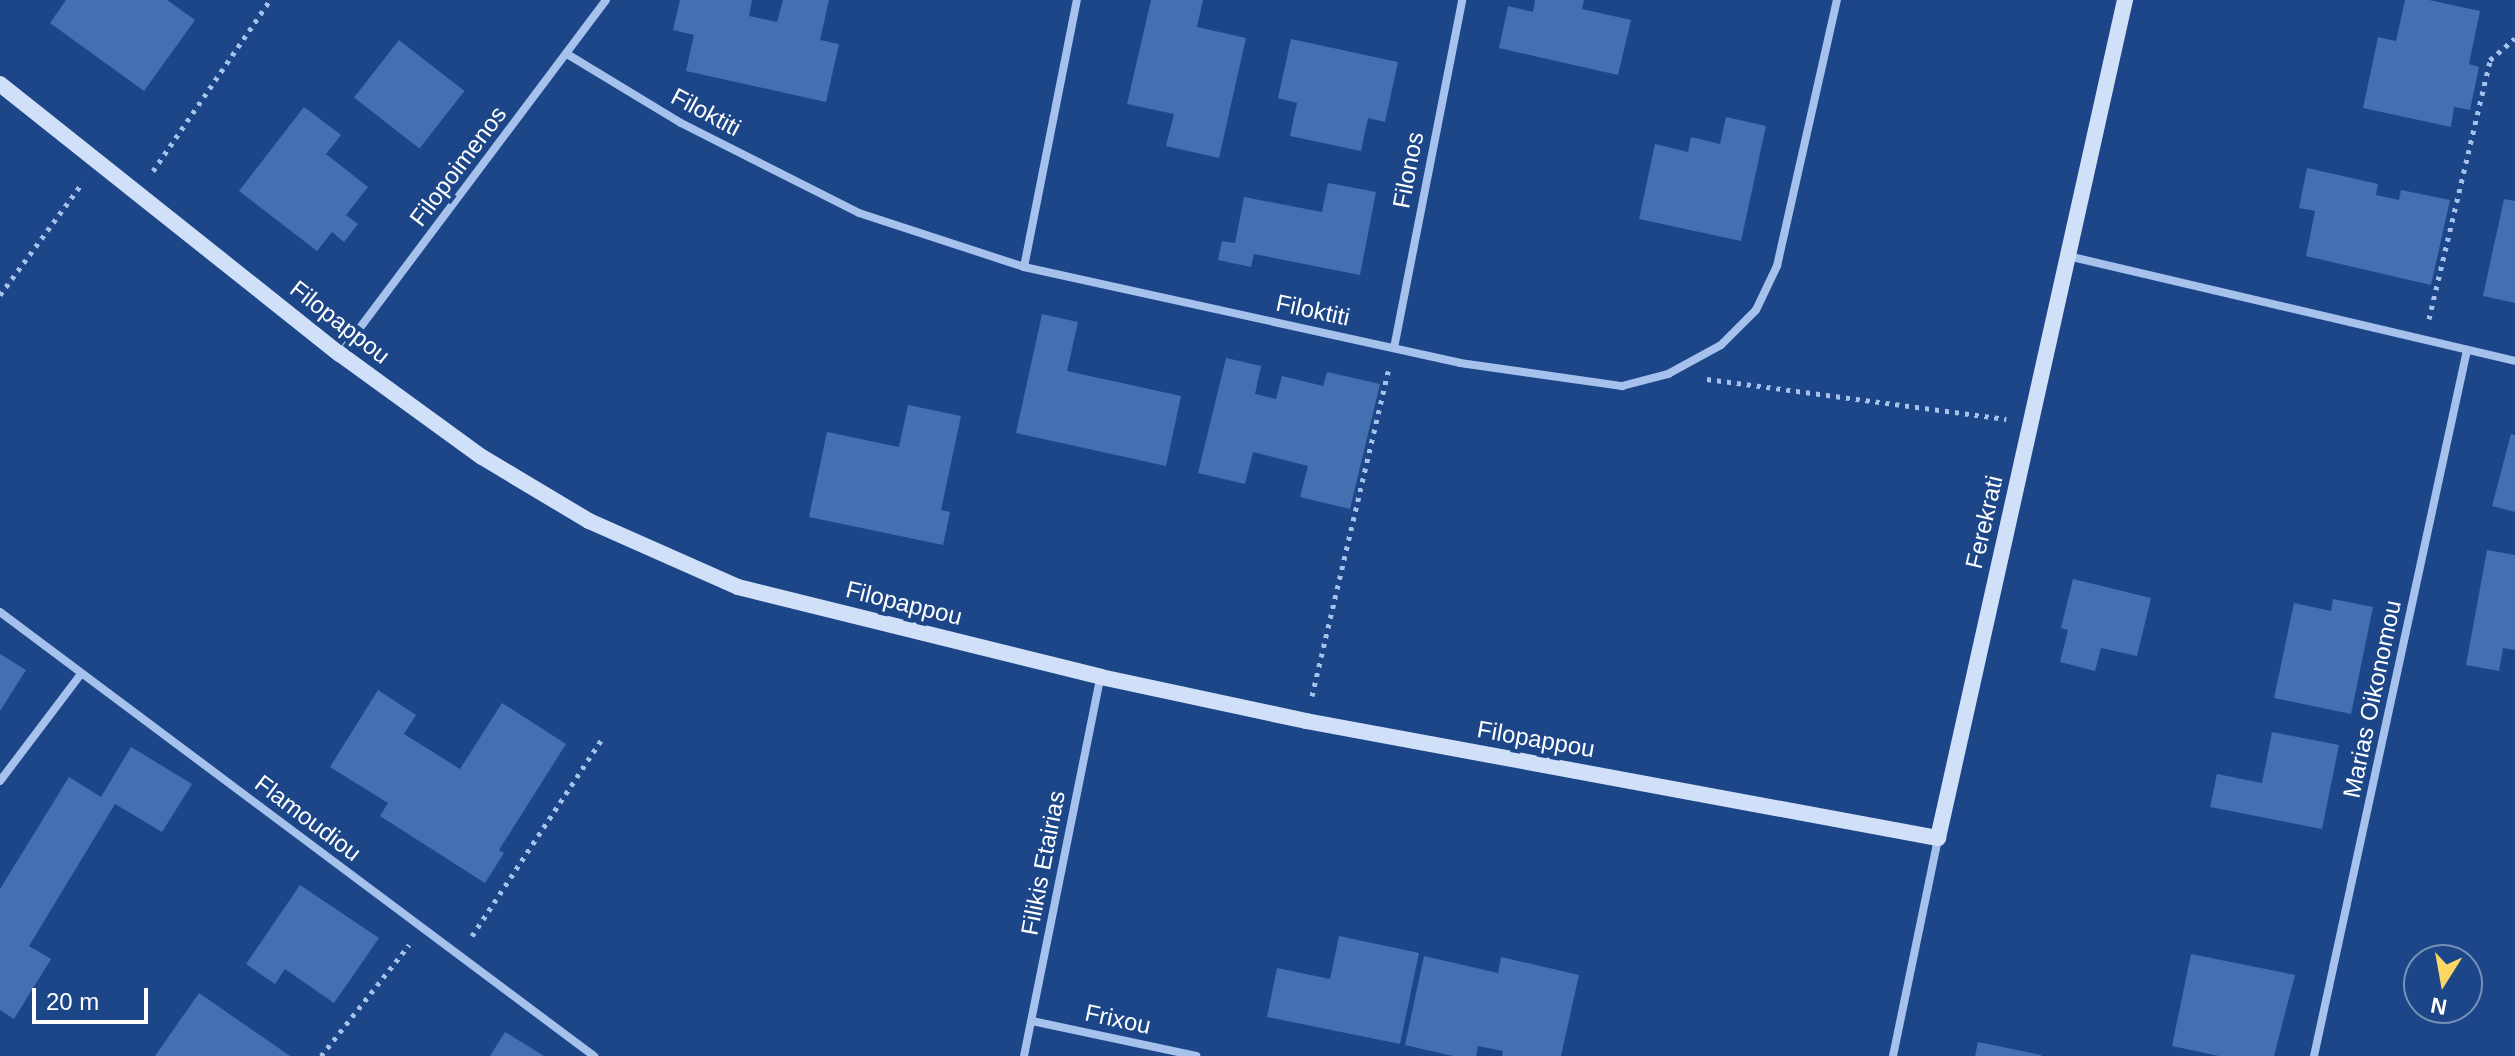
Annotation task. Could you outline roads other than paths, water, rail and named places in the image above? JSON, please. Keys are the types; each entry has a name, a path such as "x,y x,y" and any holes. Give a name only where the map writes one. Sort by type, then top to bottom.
{"street":[{"name":"Filopoimenos","path":"340,354 606,0"},
{"path":"1024,267 1077,0"},
{"name":"Filonos","path":"1394,348 1462,0"},
{"name":"Filoktiti","path":"567,54 681,123 859,213 1024,267 1460,363 1622,386 1668,374 1721,345 1756,310 1777,266 1837,0"},
{"name":"Ferekrati","path":"1893,1056 1938,838 2125,0"},
{"name":"Filopappou","path":"0,84 340,354 482,457 589,521 738,587 1101,677 1306,721 1938,838"},
{"path":"2068,256 2515,361"},
{"name":"Marias Oikonomou","path":"2314,1056 2467,350"},
{"name":"Flamoudiou","path":"0,612 594,1056"},
{"path":"0,781 81,674"},
{"name":"Filikis Etairias","path":"1024,1056 1101,677"},
{"name":"Frixou","path":"1032,1021 1196,1056"}]}
